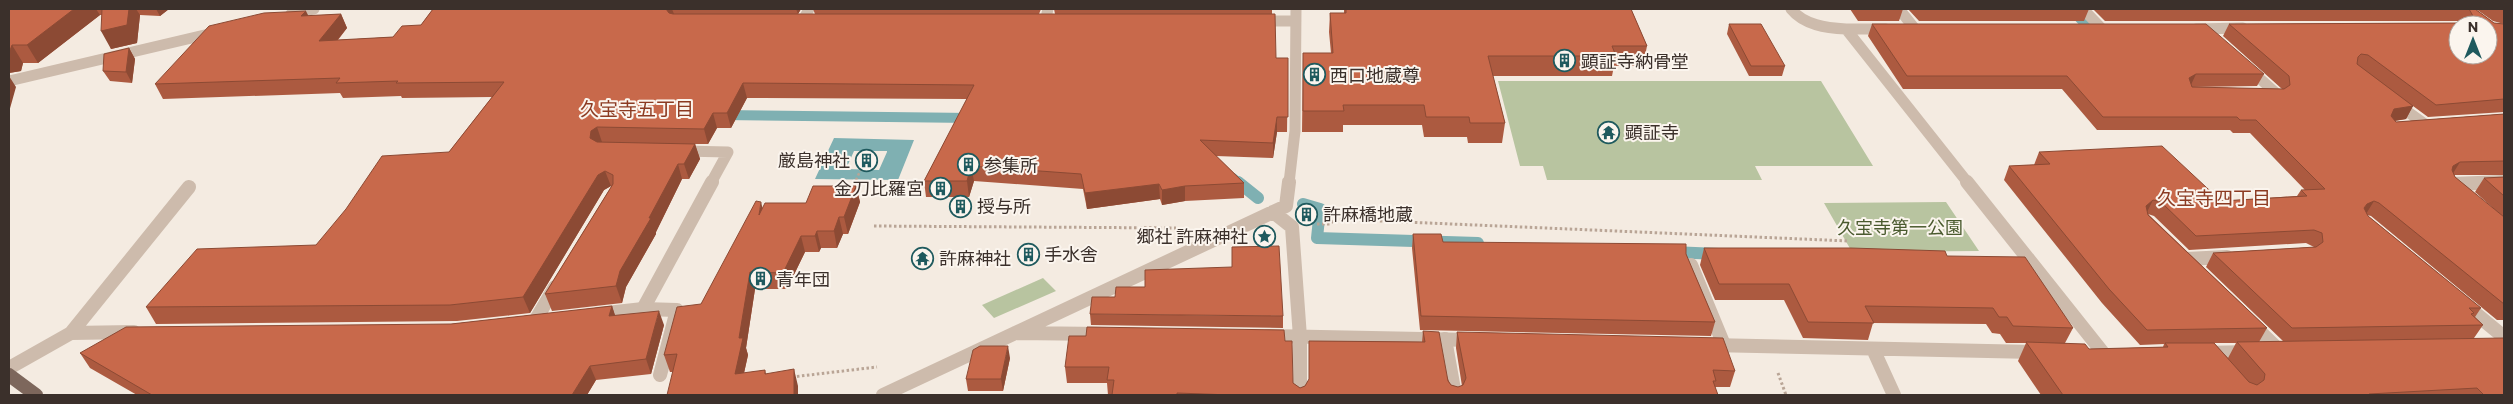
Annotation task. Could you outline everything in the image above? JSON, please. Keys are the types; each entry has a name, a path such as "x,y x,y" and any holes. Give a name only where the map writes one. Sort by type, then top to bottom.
{"main road":[{"path":"9,375 36,395"}],"street":[{"path":"277,18 314,9"},
{"path":"809,9 797,22 822,22"},
{"path":"1045,22 1048,9"},
{"path":"1791,9 1795,16 1831,29 1919,29 1899,9"},
{"path":"2082,29 2107,29 2083,9"},
{"path":"888,394 1015,332 1286,206 1295,131 1296,15 1248,21"},
{"path":"2184,28 2252,28"},
{"path":"2203,28 2218,42"},
{"path":"1846,29 2104,354"},
{"path":"9,81 221,31"},
{"path":"2240,61 2277,94 2257,94"},
{"path":"2388,97 2430,125 2408,127"},
{"path":"643,309 728,152 670,151"},
{"path":"2467,196 2452,184 2504,182"},
{"path":"9,368 71,332 188,187"},
{"path":"1273,212 1292,227 1300,337 1300,395"},
{"path":"2174,247 2199,272"},
{"path":"2186,259 2242,256"},
{"path":"1691,265 1724,345"},
{"path":"554,319 530,322 560,279"},
{"path":"2450,293 2501,343"},
{"path":"584,316 643,309 677,310 660,375"},
{"path":"2189,353 2285,351 2240,312"},
{"path":"71,332 150,332"},
{"path":"1015,332 1114,334"},
{"path":"1251,336 1485,340"},
{"path":"1445,339 1455,395"},
{"path":"1694,344 2056,353"},
{"path":"1873,349 1894,395"},
{"path":"2084,353 2123,354"},
{"path":"2208,353 2221,367"}],"path":[{"path":"856,180 861,169"},
{"path":"1330,224 1335,219 1347,222 1849,241"},
{"path":"874,226 1183,228"},
{"path":"787,378 883,367"}],"green space":[{"path":"1498,81 1821,81 1873,166 1755,166 1762,180 1547,180 1543,166 1520,166"},
{"name":"久宝寺第一公園","path":"1946,202 1979,251 1852,252 1824,203"},
{"path":"1043,278 1056,291 994,318 982,305"}],"water":[{"path":"834,138 914,140 898,180 815,179","holes":["854,151 887,151 879,170 846,169"]}],"building":[{"path":"9,9 74,9 27,45 12,45 9,53"},
{"path":"102,9 129,9 127,25 101,31"},
{"path":"433,9 666,9 669,13 673,14 1275,14 1276,58 1288,58 1288,117 1277,117 1273,143 1200,140 1244,183 1185,186 1162,190 1159,184 1085,193 1081,174 971,166 967,181 924,181 974,85 743,83 727,113 713,113 704,129 597,127 591,131 590,138 597,142 695,144 684,164 678,164 649,218 651,218 620,271 616,286 545,294 613,184 613,175 605,171 598,175 523,297 450,305 146,307 197,249 316,245 346,209 382,156 449,152 504,82 396,83 398,81 336,83 340,78 155,84 209,26 264,13 306,11 301,16 341,14 319,41 393,37 402,26 421,25"},
{"path":"1346,9 1631,9 1647,46 1612,46 1616,56 1488,56 1505,123 1470,123 1469,117 1426,117 1424,105 1343,105 1344,111 1303,111 1303,53 1333,53 1330,13 1346,13"},
{"path":"2469,9 2475,9 2483,15 2472,15"},
{"path":"2448,23 2448,65 2498,65 2498,23 2504,24 2504,99 2436,105 2368,55 2361,54 2358,57 2357,64 2413,106 2394,109 2391,116 2396,122 2504,114 2504,161 2460,162 2453,166 2452,170 2455,177 2504,217 2504,304 2379,203 2374,201 2367,204 2364,208 2368,216 2481,308 2469,308 2474,313 2471,314 2483,325 2292,328 2213,253 2316,247 2323,242 2322,233 2314,230 2196,236 2161,202 2153,200 2146,206 2148,215 2267,328 2147,330 2109,289 2009,166 2050,164 2039,152 2162,146 2221,201 2307,196 2301,190 2325,189 2256,120 2240,120 2237,117 2103,117 2067,76 1907,76 1872,24 2206,24 2264,74 2196,74 2189,78 2192,87 2284,89 2290,85 2289,76 2229,24"},
{"path":"1729,24 1761,24 1785,66 1751,66"},
{"path":"129,48 126,72 103,71 104,54"},
{"path":"2504,177 2504,196 2484,178"},
{"path":"813,186 856,186 844,217 839,217 834,231 817,231 815,236 801,236 783,273 750,272 739,338 743,338 735,374 765,370 765,374 794,369 794,395 667,395 677,354 664,355 677,307 701,304 756,201 761,202 759,215 765,203 806,203"},
{"path":"1413,234 1441,234 1443,242 1686,244 1686,254 1715,322 1421,316"},
{"path":"1279,246 1283,316 1090,314 1092,297 1115,297 1116,287 1145,287 1145,270 1232,267 1232,247"},
{"path":"1704,248 1851,248 1945,251 1947,256 2025,257 2073,328 2013,326 2007,317 1999,317 1993,308 1865,306 1874,323 1808,322 1789,284 1719,284"},
{"path":"612,306 609,316 659,311 646,359 590,366 572,395 152,395 80,353 126,327 451,324"},
{"path":"1087,327 1284,330 1285,341 1292,341 1293,383 1300,388 1305,386 1309,379 1309,341 1425,342 1423,331 1439,332 1448,381 1451,385 1458,387 1463,385 1466,378 1457,332 1723,338 1735,371 1713,370 1716,381 1713,381 1718,395 1231,395 1177,393 1177,395 1112,395 1114,380 1107,380 1109,367 1065,367 1069,336 1086,336"},
{"path":"2504,338 2504,395 2484,395 2477,388 2370,395 2063,395 2026,342 2085,344 2089,349 2168,347 2165,343 2214,343 2249,382 2257,385 2264,380 2265,374 2237,342"},
{"path":"980,346 1008,346 1001,379 966,379 973,350"}],"waterway":[{"path":"2071,9 2096,35"},
{"path":"723,115 972,118"},
{"path":"1233,178 1239,183"},
{"path":"1238,182 1258,198"},
{"path":"1303,204 1320,209 1317,238 1478,243"},
{"path":"1672,252 1718,254"}],"place":[{"name":"顕証寺納骨堂","path":"1565,61"},
{"name":"西口地蔵尊","path":"1314,75"},
{"name":"顕証寺","path":"1609,132"},
{"name":"厳島神社","path":"866,160"},
{"name":"参集所","path":"968,165"},
{"name":"金刀比羅宮","path":"940,188"},
{"name":"授与所","path":"961,206"},
{"name":"許麻橋地蔵","path":"1307,214"},
{"name":"郷社 許麻神社","path":"1264,236"},
{"name":"手水舎","path":"1028,254"},
{"name":"許麻神社","path":"923,258"},
{"name":"青年団","path":"760,279"}],"district":[{"name":"久宝寺五丁目","path":"637,108"},
{"name":"久宝寺四丁目","path":"2214,197"}]}
